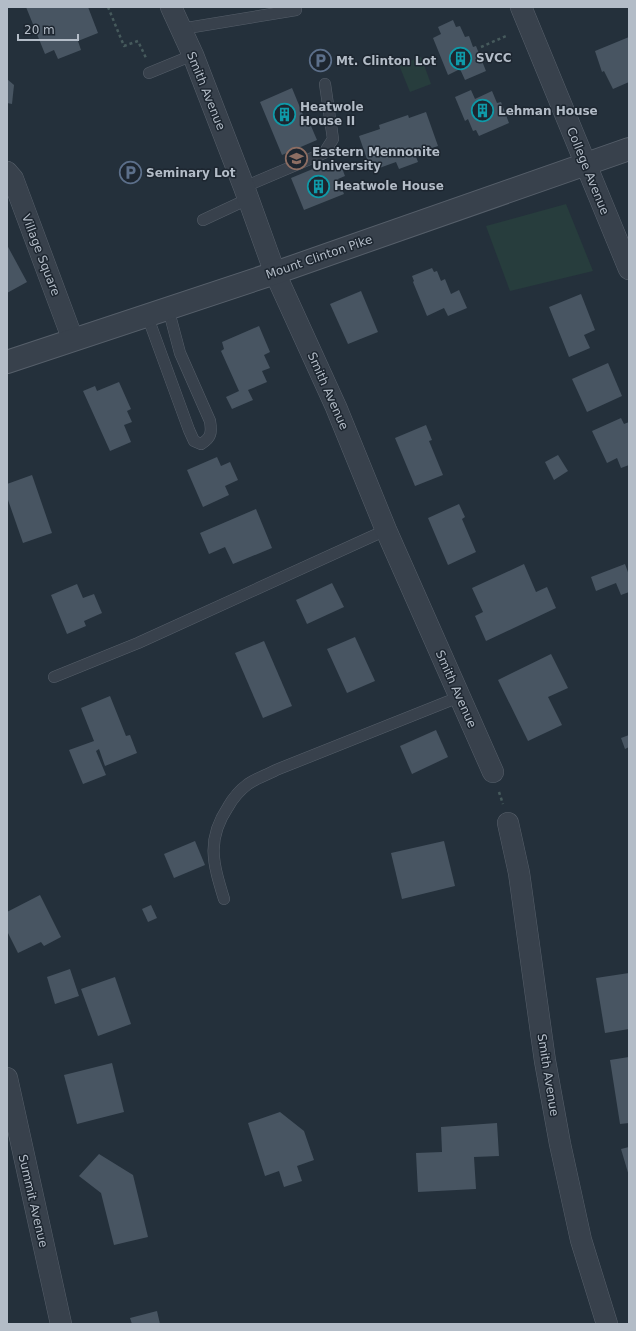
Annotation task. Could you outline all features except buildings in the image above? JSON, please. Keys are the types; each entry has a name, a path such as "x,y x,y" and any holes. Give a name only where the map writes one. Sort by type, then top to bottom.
{"street":[{"name":"Smith Avenue","path":"171,7 193,55 275,273 336,407 386,530 493,772"},
{"name":"College Avenue","path":"521,7 629,269"},
{"name":"Mount Clinton Pike","path":"7,362 275,273 629,149"},
{"name":"Village Square","path":"7,172 13,179 73,340"},
{"name":"Smith Avenue","path":"508,823 519,873 545,1060 560,1144 581,1240 607,1324"},
{"name":"Summit Avenue","path":"7,1078 61,1324"}],"lane":[{"path":"181,29 296,10"},
{"path":"150,72 193,55"},
{"path":"203,220 246,193 324,153 333,139 325,84"},
{"path":"147,315 191,435 194,441 201,444 207,440 212,432 210,421 180,353 168,308"},
{"path":"54,677 138,643 386,530"},
{"path":"224,898 215,868 214,836 224,813 240,791 253,781 276,770 459,697"}],"path":[{"path":"108,7 124,46 138,41 150,72"},
{"path":"480,47 506,36"},
{"path":"493,772 508,823"}],"green space":[{"path":"421,57 431,84 410,92 399,65"},
{"path":"566,204 593,271 510,291 486,226"}],"place":[{"name":"SVCC","path":"461,58"},
{"name":"Mt. Clinton Lot","path":"321,61"},
{"name":"Lehman House","path":"483,111"},
{"name":"Heatwole House II","path":"284,114"},
{"name":"Eastern Mennonite University","path":"296,159"},
{"name":"Seminary Lot","path":"131,173"},
{"name":"Heatwole House","path":"318,186"}]}
